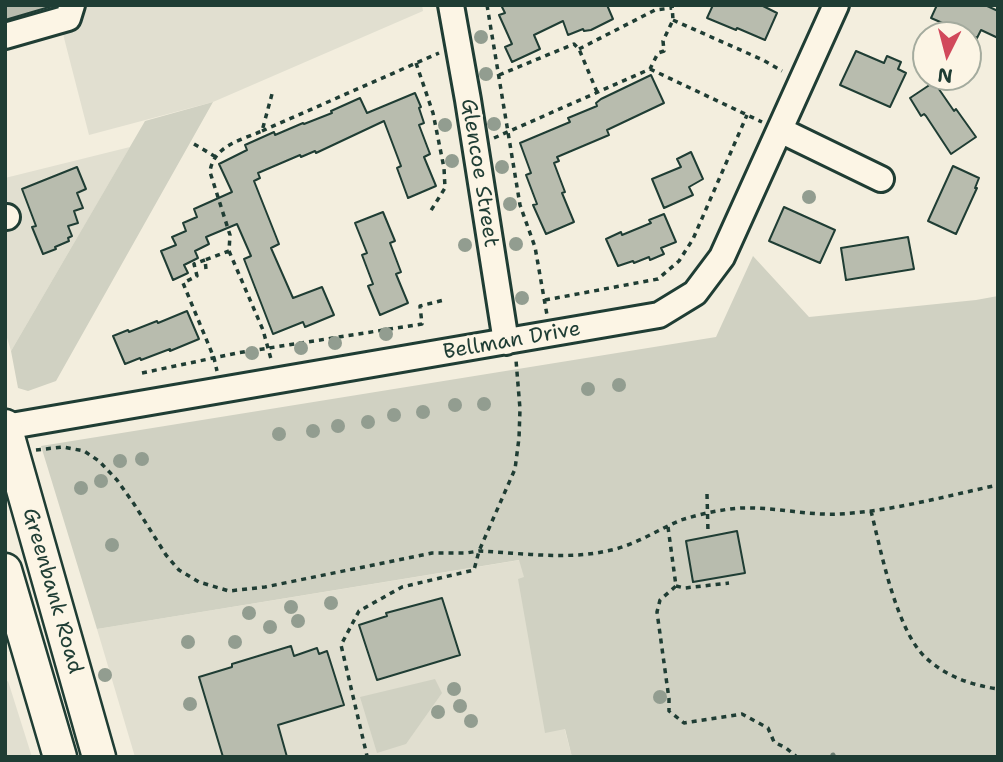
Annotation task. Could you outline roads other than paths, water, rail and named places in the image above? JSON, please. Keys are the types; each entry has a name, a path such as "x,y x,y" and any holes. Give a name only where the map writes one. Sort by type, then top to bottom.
{"main road":[{"name":"Greenbank Road","path":"5,427 89,754"},
{"name":"Greenbank Road","path":"5,570 60,757"}],"street":[{"path":"5,36 68,18 72,5"},
{"name":"Glencoe Street","path":"451,5 511,351"},
{"name":"Bellman Drive","path":"5,427 277,381 511,351 550,334 659,315 695,293 722,257 836,5"},
{"path":"780,130 881,179"}]}
